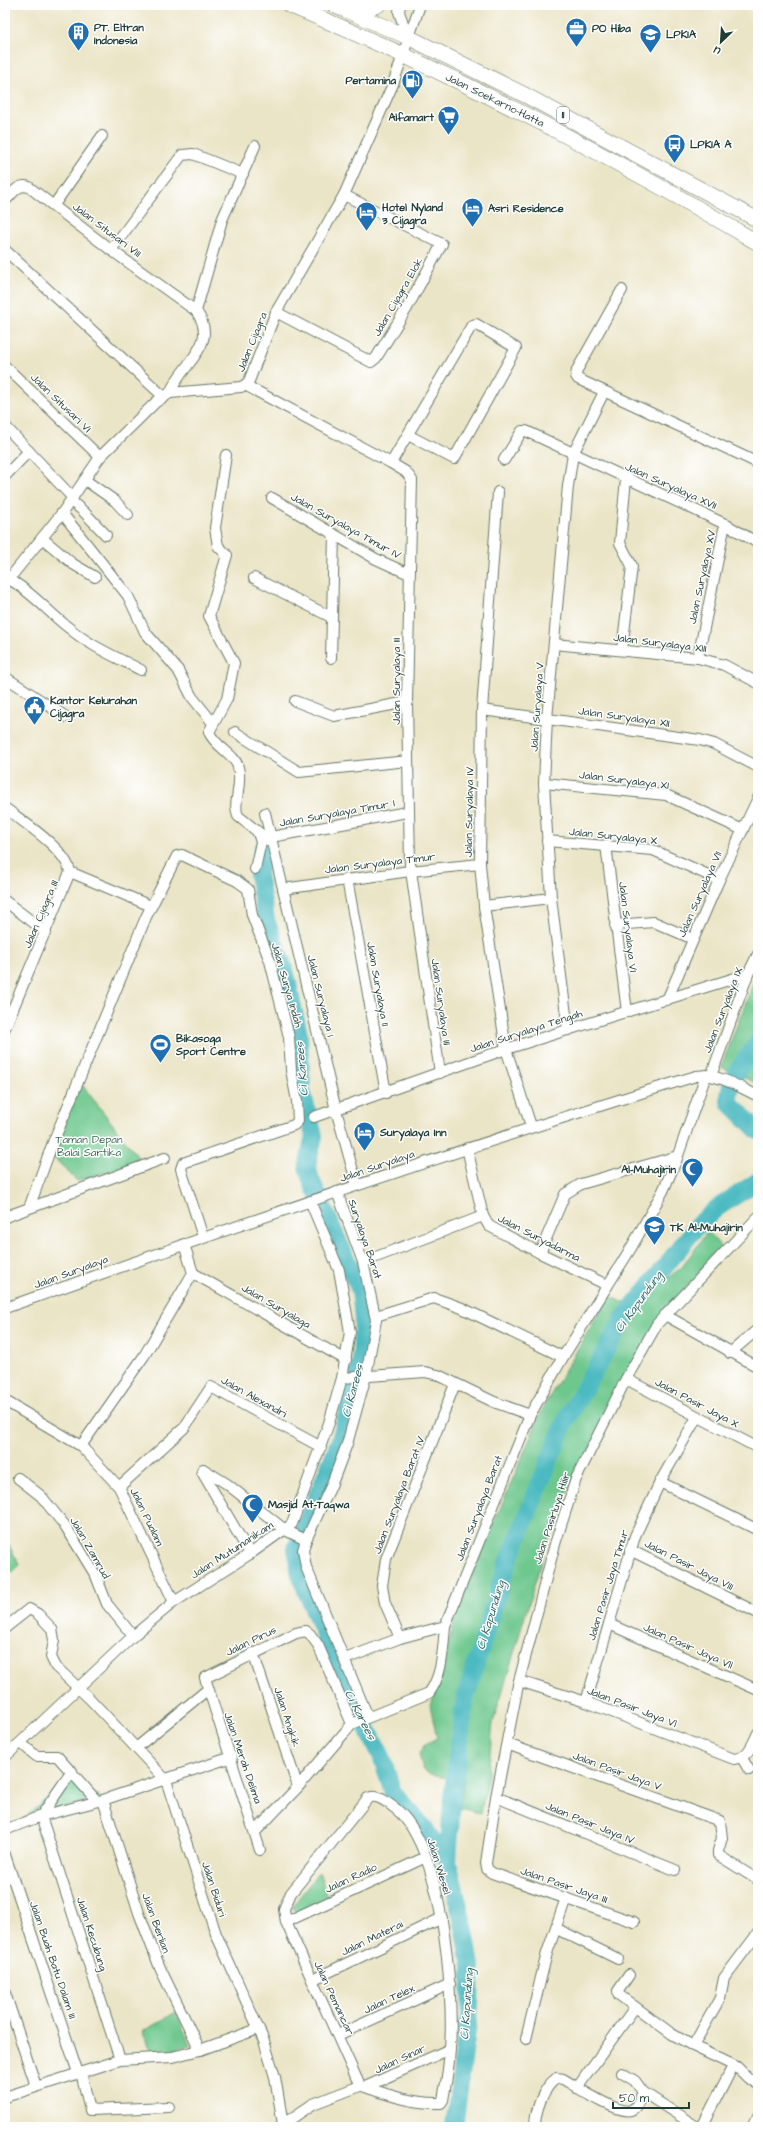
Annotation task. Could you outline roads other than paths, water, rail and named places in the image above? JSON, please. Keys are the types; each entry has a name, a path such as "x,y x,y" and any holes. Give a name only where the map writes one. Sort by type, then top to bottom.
{"highway":[{"name":"Jalan Soekarno-Hatta","path":"288,5 404,55 541,122 758,243"},
{"path":"338,6 365,9 378,5"},
{"name":"Jalan Soekarno-Hatta","path":"338,6 408,37 541,103 758,220"}],"street":[{"path":"400,5 399,12 408,37"},
{"name":"Jalan Cijagra","path":"167,394 222,387 245,386 249,381 276,312 344,195 393,84 420,5"},
{"path":"54,205 102,136"},
{"path":"141,670 82,638 50,612 36,598 7,582 72,500 100,457 147,410 167,394 175,380 197,353 204,338 204,325 196,311 222,220 255,146"},
{"path":"111,250 182,156 193,154 243,174"},
{"name":"Jalan Situsari VIII","path":"5,201 23,185 29,187 111,250 196,311"},
{"name":"Jalan Cijagra Elok","path":"276,312 371,362 376,358 407,308 442,244 344,195"},
{"path":"5,250 167,394"},
{"path":"622,290 576,374 578,380 758,463"},
{"path":"391,463 472,325 476,324 516,348 454,458 408,435"},
{"name":"Jalan Situsari VI","path":"5,366 100,457"},
{"name":"Jalan Suryalaya III","path":"245,386 391,463 406,472 413,485 409,574 407,812 410,871 440,1073"},
{"name":"Jalan Suryalaya V","path":"568,1030 551,898 547,841 544,783 547,719 568,486 573,454 604,392"},
{"path":"5,426 29,450 72,500 106,535"},
{"name":"Jalan Suryalaya XVII","path":"504,460 524,430 725,524 758,543"},
{"path":"5,476 29,450"},
{"path":"226,455 215,528 218,546 227,555 209,616 234,663 227,699 209,732 212,740 238,765 241,785 236,812 245,823 266,838 261,842 255,868"},
{"path":"622,650 632,566 620,543 626,478"},
{"path":"85,480 115,501 128,515"},
{"name":"Jalan Suryalaya IV","path":"498,492 482,710 480,864 484,906 506,1049 531,1126"},
{"name":"Jalan Suryalaya Timur IV","path":"272,498 376,559 409,574"},
{"path":"62,513 128,596 145,632 178,670 192,697 213,723"},
{"name":"Jalan Suryalaya XV","path":"698,658 725,524"},
{"path":"331,658 334,535"},
{"path":"42,538 73,564 95,577"},
{"path":"254,578 331,618"},
{"name":"Jalan Suryalaya XIII","path":"554,644 698,658 724,665 758,683"},
{"path":"5,677 66,717"},
{"path":"295,701 334,716 407,702"},
{"name":"Jalan Suryalaya XII","path":"482,710 700,740 714,744 758,767"},
{"path":"235,732 299,772 408,761"},
{"name":"Jalan Suryalaya XI","path":"544,783 666,795 743,830"},
{"name":"Jalan Suryalaya VII","path":"666,1000 719,880 758,798"},
{"name":"Jalan Cijagra III","path":"5,808 55,848 69,866 70,872 5,1028"},
{"name":"Jalan Suryalaya I","path":"265,812 266,838 282,889 336,1110 357,1185"},
{"name":"Jalan Suryalaya Timur I","path":"266,838 407,812"},
{"name":"Jalan Suryalaya X","path":"547,841 653,850 719,880"},
{"name":"Jalan Suryalaya VI","path":"606,845 627,1012"},
{"name":"Jalan Surya Indah","path":"151,906 179,855 237,881 247,888 252,915 270,961 289,1037 291,1070 297,1101 296,1123 185,1162 181,1167 203,1237"},
{"name":"Jalan Suryalaya Timur","path":"282,889 410,871 480,864"},
{"path":"29,1208 52,1145 151,906 70,872"},
{"name":"Jalan Suryalaya II","path":"347,879 386,1093"},
{"path":"484,906 551,898"},
{"path":"5,901 46,932"},
{"path":"615,925 654,922 693,939"},
{"name":"Jalan Suryalaya IX","path":"678,1156 711,1076 748,974 758,954"},
{"name":"Jalan Suryalaya Tengah","path":"314,1117 386,1093 506,1049 748,974"},
{"name":"Jalan Suryalaya","path":"5,1308 203,1237 531,1126 696,1076 711,1076"},
{"path":"711,1076 758,1096"},
{"name":"Jalan Suryadarma","path":"468,1148 483,1216 488,1226 607,1285"},
{"path":"540,1253 567,1191 581,1184 678,1156"},
{"name":"Jalan Suryalaya Barat","path":"360,1721 429,1693 433,1688 442,1657 445,1626 530,1415 563,1357 663,1191 678,1156"},
{"path":"5,1217 165,1158"},
{"name":"Suryalaya Barat","path":"334,1193 363,1262 376,1316"},
{"name":"Jalan Mutumanikam","path":"5,1757 133,1636 174,1602 287,1531 292,1524 321,1447 342,1378 346,1360 349,1322 339,1270 313,1200"},
{"path":"363,1262 483,1216"},
{"name":"Jalan Pasirluyu Hilir","path":"487,1869 486,1863 496,1798 519,1681 565,1508 576,1479 626,1379 657,1324 756,1223"},
{"path":"82,1446 144,1356 193,1273 184,1244"},
{"name":"Jalan Suryalaga","path":"193,1273 346,1360"},
{"path":"255,1832 360,1721 345,1659 306,1567 303,1539 331,1486 347,1444 376,1316 434,1298 462,1308 563,1357"},
{"path":"665,1315 758,1367"},
{"path":"730,1352 758,1329"},
{"path":"342,1378 425,1372 438,1375 494,1402 530,1415"},
{"name":"Jalan Pasir Jaya X","path":"626,1379 758,1448"},
{"name":"Jalan Suryalaya Barat IV","path":"400,1638 385,1604 382,1586 386,1558 455,1384"},
{"name":"Jalan Alexandri","path":"120,1487 184,1428 212,1387 321,1447"},
{"name":"Jalan Pualam","path":"5,1402 82,1446 120,1487 174,1602"},
{"name":"Jalan Pasir Jaya Timur","path":"586,1702 630,1550 660,1482 697,1416"},
{"path":"250,1554 202,1472 203,1469 227,1484 287,1531 303,1539"},
{"name":"Jalan Zamrud","path":"18,1478 41,1496 66,1527 96,1576 107,1604 133,1636"},
{"path":"660,1482 758,1530"},
{"name":"Jalan Pasir Jaya VIII","path":"630,1550 758,1613"},
{"name":"Jalan Biduri","path":"5,1628 29,1609 38,1614 52,1629 54,1635 52,1661 166,1780 216,1934 258,2029 275,2077 281,2125"},
{"name":"Jalan Pasir Jaya Vll","path":"609,1624 758,1690"},
{"path":"345,1659 400,1638 445,1626"},
{"name":"Jalan Pirus","path":"207,1675 296,1633 306,1631 318,1645 360,1721"},
{"name":"Jalan Angkik","path":"253,1653 298,1787"},
{"name":"Jalan Merah Delima","path":"207,1675 205,1678 207,1690 232,1757 260,1850"},
{"name":"Jalan Pasir Jaya Vl","path":"519,1681 586,1702 738,1758"},
{"path":"136,1748 207,1690"},
{"path":"749,1770 738,1758 748,1754 758,1733"},
{"name":"Jalan Berlian","path":"21,1743 36,1756 57,1756 100,1800 160,1968 200,2050"},
{"name":"Jalan Pasir Jaya V","path":"507,1744 720,1821 722,1838 718,1855 758,1880"},
{"path":"5,1830 40,1816 166,1780 232,1757"},
{"path":"40,1816 72,1771"},
{"name":"Jalan Wesel","path":"286,1922 284,1909 291,1893 370,1797 382,1799 407,1818 415,1829 426,1857 442,1918 450,1984 450,2049 442,2102 424,2102 398,2097 364,2087"},
{"name":"Jalan Pasir Jaya IV","path":"496,1798 675,1870"},
{"name":"Jalan Kecubung","path":"40,1816 120,2060"},
{"name":"Jalan Buah Batu Dalam III","path":"5,1855 79,2072 90,2110 169,2107"},
{"name":"Jalan Radio","path":"286,1922 426,1857"},
{"name":"Jalan Pasir Jaya III","path":"487,1869 492,1873 634,1922"},
{"path":"526,2039 547,1954 557,1929 566,1898"},
{"name":"Jalan Materai","path":"312,1980 442,1918"},
{"name":"Jalan Pemancar","path":"286,1922 312,1980 364,2087"},
{"path":"557,1929 618,1959"},
{"path":"693,2046 720,1998 724,1978 758,1933"},
{"path":"629,1975 618,1991 619,1995 693,2046 733,2066 758,2084"},
{"name":"Jalan Telex","path":"338,2035 450,1984"},
{"path":"5,1993 36,2086"},
{"path":"577,2088 635,2007"},
{"path":"5,2097 120,2060 154,2059 200,2050 258,2029"},
{"name":"Jalan Sinar","path":"281,2125 313,2104 364,2087 450,2049"},
{"path":"702,2127 733,2066"},
{"path":"622,2073 635,2081 643,2092 697,2127"},
{"path":"535,2127 537,2108 554,2081 562,2079 616,2108 626,2111 634,2108 643,2092"},
{"path":"752,2127 758,2116"}],"waterway":[{"name":"Ci Karees","path":"263,849 258,874 266,920 286,974 299,1035 302,1091 314,1136 307,1166 311,1180 360,1290 363,1319 361,1362 340,1440 296,1548 300,1575 341,1678 381,1755 393,1793 422,1825 448,1862"},
{"name":"Ci Kapundung","path":"758,1042 738,1070 729,1094 729,1102 758,1131"},
{"name":"Ci Kapundung","path":"454,2127 470,2008 471,1966 465,1931 448,1862 452,1799 465,1699 505,1570 564,1424 625,1317 698,1225 717,1208 758,1181"}],"place":[{"name":"PO Hiba","path":"576,48"},
{"name":"PT. Eltran Indonesia","path":"79,52"},
{"name":"LPKIA","path":"650,54"},
{"name":"Pertamina","path":"412,100"},
{"name":"Alfamart","path":"449,136"},
{"name":"LPKIA A","path":"675,164"},
{"name":"Asri Residence","path":"473,228"},
{"name":"Hotel Nyland 3 Cijagra","path":"366,232"},
{"name":"Kantor Kelurahan Cijagra","path":"34,726"},
{"name":"Bikasoga Sport Centre","path":"160,1064"},
{"name":"Suryalaya Inn","path":"364,1152"},
{"name":"Al-Muhajirin","path":"692,1188"},
{"name":"TK Al-Muhajirin","path":"654,1246"},
{"name":"Masjid At-Taqwa","path":"252,1524"}],"park label":[{"name":"Taman Depan Balai Sartika","path":"89,1145"}]}
